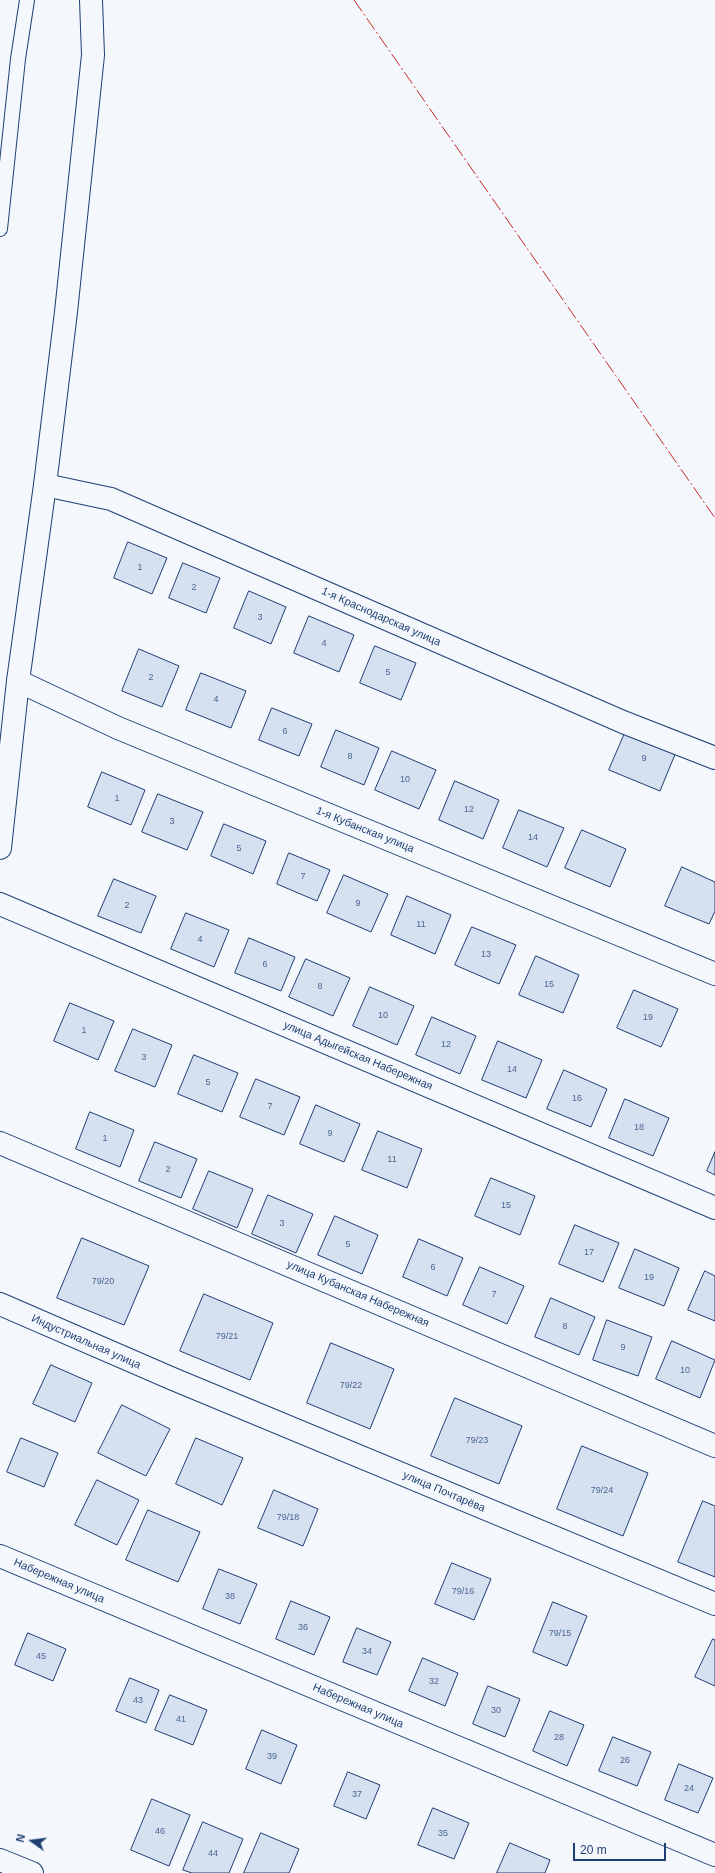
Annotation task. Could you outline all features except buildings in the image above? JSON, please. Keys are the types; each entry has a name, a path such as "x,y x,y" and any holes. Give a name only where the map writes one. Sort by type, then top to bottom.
{"street":[{"path":"0,848 18,681 45,485 67,304 93,56 91,0"},
{"name":"1-я Краснодарская улица","path":"45,485 111,499 623,722 715,758"},
{"name":"1-я Кубанская улица","path":"18,681 118,728 715,974"},
{"name":"улица Адыгейская Набережная","path":"0,904 715,1208"},
{"name":"улица Кубанская Набережная","path":"0,1143 715,1446"},
{"name":"Индустриальная улица","path":"0,1304 173,1380"},
{"name":"улица Почтарёва","path":"173,1380 715,1604"},
{"name":"Набережная улица","path":"0,1556 715,1855"},
{"path":"0,1860 32,1873"}],"lane":[{"path":"0,229 18,59 27,0"}],"power":[{"path":"354,0 715,518"}]}
